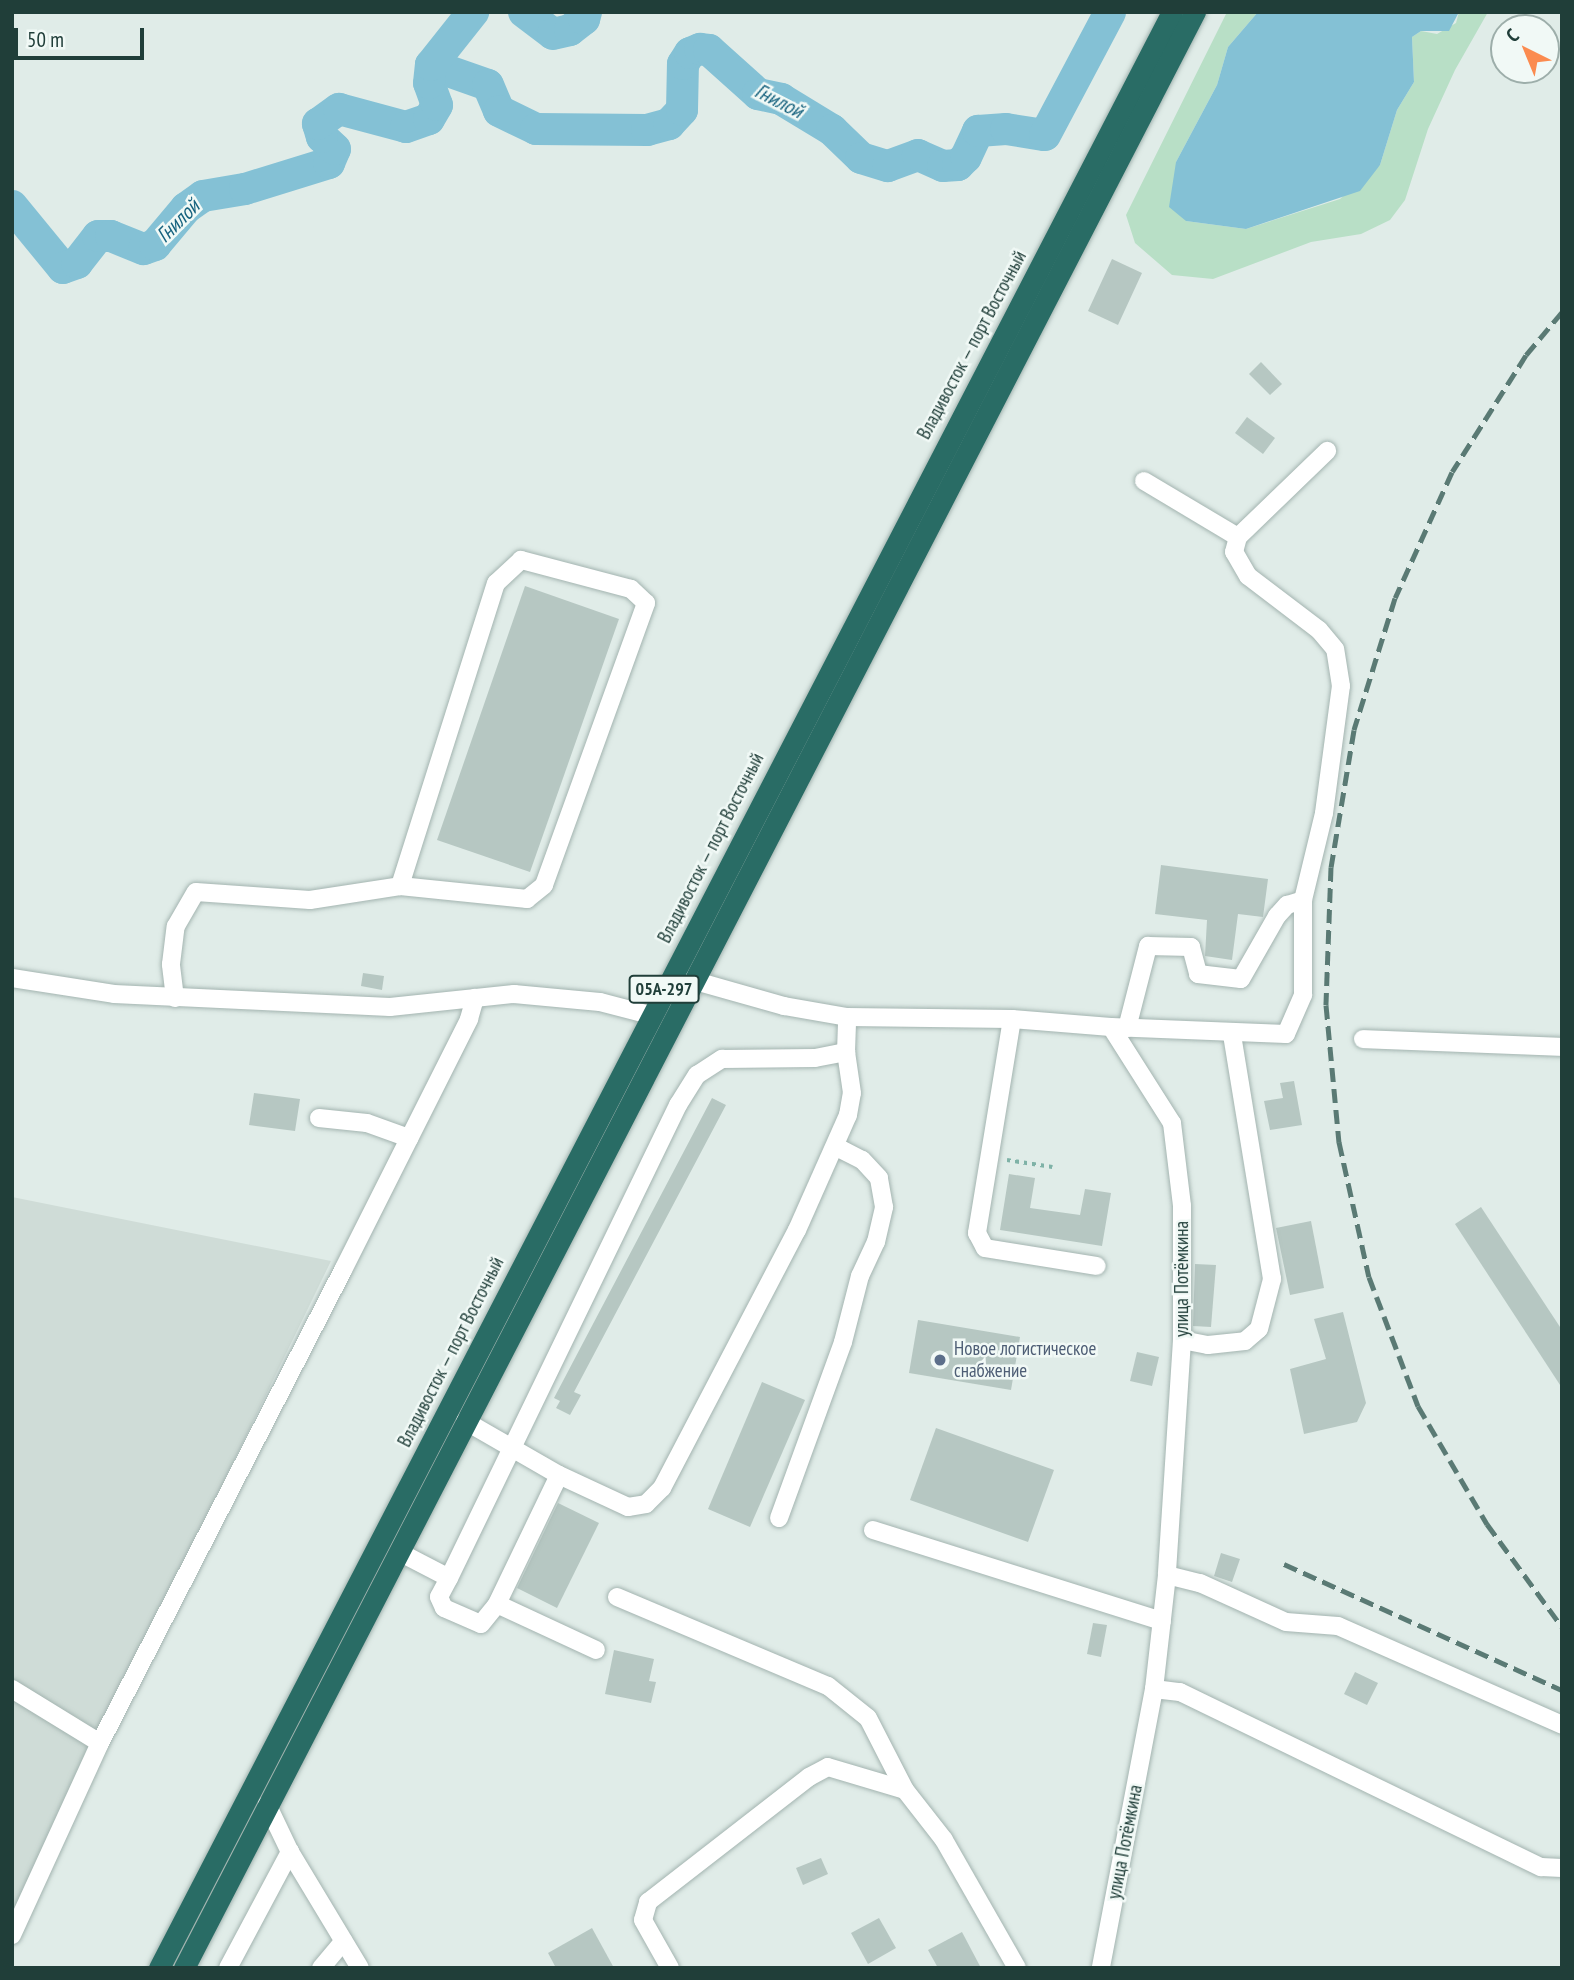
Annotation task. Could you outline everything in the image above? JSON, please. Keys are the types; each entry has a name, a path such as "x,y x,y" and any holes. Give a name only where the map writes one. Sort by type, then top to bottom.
{"highway":[{"name":"Владивосток — порт Восточный","path":"159,1968 650,1015 1172,12"},
{"name":"05А-297","path":"184,1968 692,980 1195,12"}],"street":[{"path":"692,980 784,1006 847,1017 1012,1019 1119,1028 1286,1034 1303,995 1303,900 1324,813 1341,686 1335,649 1319,630 1248,576 1237,563 1238,537 1327,451"},
{"path":"1144,481 1238,537"},
{"path":"175,998 171,964 176,926 197,892 310,900 400,886 527,899 544,885 646,603 631,589 521,560 496,583 400,886"},
{"path":"1119,1028 1148,946 1191,947 1198,974 1241,979 1278,916 1287,905 1303,900"},
{"path":"12,978 175,998 390,1007 513,994 600,1002 650,1015"},
{"path":"12,1935 100,1744 409,1138 475,998"},
{"path":"466,1421 559,1475 628,1507 646,1504 662,1488 797,1230 835,1146 852,1093 846,1052 847,1017"},
{"path":"1012,1019 977,1233 985,1248 1097,1266"},
{"name":"улица Потёмкина","path":"1101,1968 1154,1689 1167,1575 1182,1340 1182,1206 1172,1123 1119,1028"},
{"path":"1182,1340 1208,1345 1245,1340 1259,1329 1272,1279 1232,1034"},
{"path":"1363,1039 1562,1047"},
{"path":"559,1475 497,1604 481,1624 444,1608 439,1597 513,1450 537,1392 678,1105 697,1075 722,1059 815,1058 846,1052"},
{"path":"318,1118 366,1123 409,1138"},
{"path":"779,1518 843,1342 884,1207 879,1178 862,1160 835,1146"},
{"path":"873,1530 1162,1621"},
{"path":"398,1552 449,1578"},
{"path":"1167,1575 1200,1583 1286,1622 1338,1626 1562,1725"},
{"path":"617,1597 828,1686 868,1718 905,1790 944,1840 1017,1968"},
{"path":"497,1604 596,1650"},
{"path":"12,1689 100,1744"},
{"path":"1154,1689 1180,1692 1541,1867 1562,1868"},
{"path":"670,1968 643,1920 648,1902 809,1777 828,1768 905,1790"},
{"path":"267,1804 290,1852 360,1968"},
{"path":"228,1968 290,1852"},
{"path":"321,1968 344,1941"}],"path":[{"path":"991,1157 1052,1167"}],"shaded area":[{"path":"12,1197 331,1261 12,1918"}],"green space":[{"path":"1227,12 1258,12 1228,47 1217,85 1176,162 1186,221 1246,229 1340,199 1380,165 1397,110 1414,82 1412,37 1421,31 1437,34 1456,23 1459,12 1488,12 1455,70 1428,129 1405,200 1390,220 1361,234 1311,242 1213,279 1172,275 1135,243 1126,215"}],"water":[{"path":"1258,12 1459,12 1449,31 1421,31 1412,37 1414,82 1397,110 1380,165 1360,191 1246,229 1186,221 1169,207 1176,162 1217,85 1228,47"}],"building":[{"path":"1112,259 1142,273 1118,325 1088,311"},
{"path":"1261,362 1282,384 1270,395 1249,374"},
{"path":"1247,417 1275,438 1263,454 1235,433"},
{"path":"525,586 619,619 530,872 437,840"},
{"path":"1161,865 1268,879 1263,917 1238,914 1232,960 1205,956 1207,920 1155,914"},
{"path":"363,973 384,976 382,990 361,986"},
{"path":"1294,1081 1302,1125 1270,1130 1264,1101 1283,1098 1280,1083"},
{"path":"254,1093 300,1099 295,1131 249,1125"},
{"path":"712,1098 726,1105 574,1392 581,1395 570,1415 556,1408 560,1401 554,1398"},
{"path":"1009,1174 1035,1178 1030,1208 1080,1215 1085,1189 1111,1193 1102,1246 1000,1230"},
{"path":"1481,1207 1562,1330 1562,1388 1455,1224"},
{"path":"1311,1221 1324,1288 1290,1295 1276,1228"},
{"path":"1195,1264 1216,1265 1211,1327 1193,1326"},
{"path":"1343,1312 1366,1403 1357,1422 1304,1434 1290,1369 1326,1359 1314,1319"},
{"path":"918,1320 1020,1337 1011,1390 909,1373"},
{"path":"1137,1352 1159,1357 1152,1386 1130,1381"},
{"path":"762,1382 805,1400 750,1527 708,1509"},
{"path":"936,1428 1054,1470 1028,1542 910,1500"},
{"path":"558,1503 599,1523 557,1608 517,1588"},
{"path":"1221,1553 1240,1559 1232,1582 1214,1576"},
{"path":"1093,1623 1107,1625 1101,1657 1087,1654"},
{"path":"614,1650 654,1659 649,1681 656,1682 651,1703 605,1694"},
{"path":"1355,1672 1378,1683 1367,1705 1344,1694"},
{"path":"821,1858 828,1874 803,1885 796,1868"},
{"path":"879,1918 896,1948 868,1964 851,1933"},
{"path":"592,1928 614,1968 556,1968 548,1953"},
{"path":"962,1932 981,1968 938,1968 928,1950"}],"waterway":[{"name":"Гнилой","path":"12,206 63,268 77,263 98,236 111,236 144,249 155,245 186,208 203,196 245,189 329,163 335,149 322,137 318,124 339,109 406,127 429,119 437,105 429,83 431,65 473,12"},
{"name":"Гнилой","path":"524,12 553,34 570,30 584,19 586,12"},
{"name":"Гнилой","path":"431,65 488,85 499,111 536,129 647,130 669,124 682,110 683,64 690,53 700,49 709,50 758,94 781,99 832,130 861,158 888,166 918,155 943,166 958,165 966,157 978,131 1006,129 1045,135 1110,12"}],"railway":[{"path":"1562,312 1526,355 1452,472 1395,598 1354,730 1331,867 1326,1005 1339,1142 1369,1277 1418,1406 1487,1524 1562,1627"},
{"path":"1284,1564 1562,1690"}],"place":[{"name":"Новое логистическое снабжение","path":"940,1360"}]}
